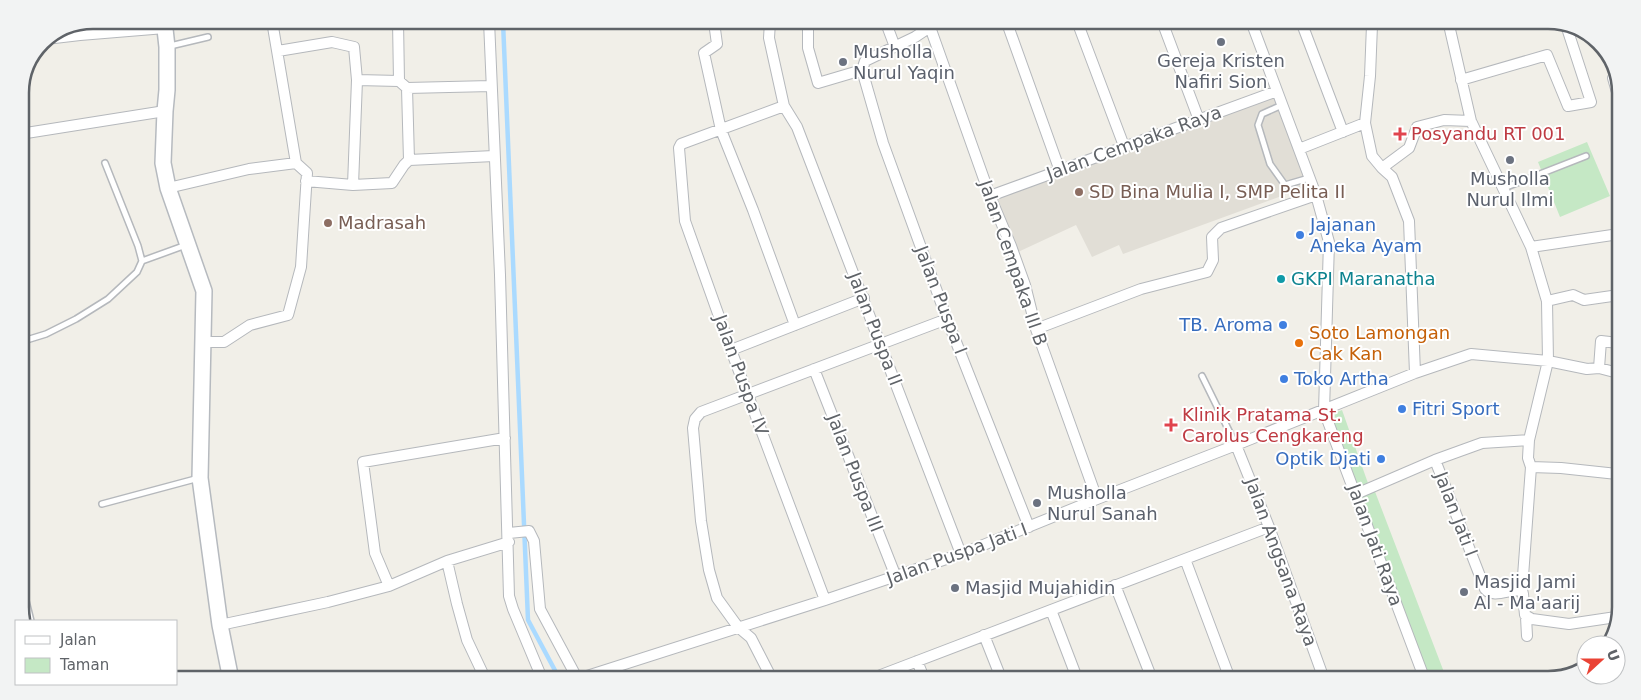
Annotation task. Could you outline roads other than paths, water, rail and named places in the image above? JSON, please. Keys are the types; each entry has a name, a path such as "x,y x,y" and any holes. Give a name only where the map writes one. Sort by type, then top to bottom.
{"street":[{"path":"165,29 167,47 167,90 164,112 163,163 168,188 204,291 200,478 220,624 229,671"},
{"path":"203,342 224,342 250,325 288,315 301,267 307,173 296,163 274,29"},
{"path":"398,29 399,81"},
{"path":"489,29 505,438 511,536 509,596 512,609 539,671"},
{"path":"715,29 717,44 704,54 721,130 754,210 795,325"},
{"name":"Jalan Puspa II","path":"770,29 769,38 784,106 797,127 882,344 961,554"},
{"path":"808,29 808,48 818,83 862,70 865,61 928,29"},
{"path":"888,29 895,47"},
{"name":"Jalan Cempaka III B","path":"935,29 990,196 1025,285 1036,329 1097,498"},
{"path":"1009,29 1060,171"},
{"path":"1080,29 1124,146"},
{"path":"1165,29 1199,120"},
{"path":"1254,29 1316,195 1329,242 1324,411"},
{"path":"1304,29 1343,132"},
{"path":"1372,29 1370,76 1365,123 1372,156 1392,177 1409,221 1415,373"},
{"path":"1450,29 1472,121 1531,247 1547,301 1548,361 1530,440 1528,458 1531,467 1522,590 1527,636"},
{"path":"1461,80 1547,55 1568,106 1592,102 1569,33"},
{"path":"278,51 332,42 354,47 357,80 353,184"},
{"name":"Jalan Puspa I","path":"862,70 883,143 947,318 1029,527"},
{"path":"357,80 399,81 407,88 492,86"},
{"path":"407,88 409,160"},
{"name":"Jalan Cempaka Raya","path":"990,196 1277,90"},
{"path":"721,130 784,106"},
{"path":"29,133 164,112"},
{"path":"1382,168 1409,148 1417,127 1444,120 1472,121"},
{"path":"1299,149 1365,123"},
{"name":"Jalan Puspa IV","path":"721,130 679,145 685,221 731,350 825,600"},
{"path":"306,180 353,184 392,183 409,160 494,156"},
{"path":"168,188 249,169 296,163"},
{"path":"1036,329 1141,289 1207,272 1214,260 1212,237 1221,228 1316,195"},
{"path":"1531,247 1612,235"},
{"path":"1547,301 1573,295 1584,300 1612,296"},
{"path":"731,350 864,298"},
{"path":"768,671 751,638 738,627 718,598 709,570 701,521 693,428 694,419 701,412 947,318"},
{"path":"1598,368 1601,342 1612,343"},
{"name":"Jalan Puspa Jati I","path":"602,671 896,577 961,554 1097,498 1324,411 1415,373 1471,354 1548,361 1587,369 1598,368 1612,372"},
{"name":"Jalan Puspa III","path":"814,369 896,577"},
{"name":"Jalan Jati Raya","path":"1324,411 1422,671"},
{"path":"389,586 375,552 363,462 505,438"},
{"name":"Jalan Jati I","path":"1356,494 1435,460 1482,443 1530,440"},
{"name":"Jalan Angsana Raya","path":"1236,445 1269,527 1321,671"},
{"name":"Jalan Jati I","path":"1435,460 1486,591 1494,594 1522,590"},
{"path":"1531,467 1612,473"},
{"path":"892,671 1269,527"},
{"path":"220,624 328,602 389,586 447,561 529,531 534,541 540,609 573,671"},
{"path":"1185,559 1227,671"},
{"path":"447,561 467,640 482,671"},
{"path":"1115,585 1149,671"},
{"path":"1051,610 1074,671"},
{"path":"1526,617 1568,624 1611,618"},
{"path":"984,635 998,671"},
{"path":"917,661 921,671"}],"lane":[{"path":"167,47 208,37"},
{"path":"1282,104 1262,114 1258,125 1270,164 1285,184 1309,178"},
{"path":"1504,188 1586,156"},
{"path":"29,339 46,334 76,319 108,299 137,272 142,261 138,246 105,163"},
{"path":"142,261 188,244"},
{"path":"1202,376 1236,445"},
{"path":"102,504 200,478"}],"waterway":[{"path":"503,29 528,620 555,671"}],"place":[{"name":"Gereja Kristen Nafiri Sion","path":"1221,42"},
{"name":"Musholla Nurul Yaqin","path":"843,62"},
{"name":"Posyandu RT 001","path":"1400,134"},
{"name":"Musholla Nurul Ilmi","path":"1510,160"},
{"name":"SD Bina Mulia I, SMP Pelita II","path":"1079,192"},
{"name":"Madrasah","path":"328,223"},
{"name":"Jajanan Aneka Ayam","path":"1300,235"},
{"name":"GKPI Maranatha","path":"1281,279"},
{"name":"TB. Aroma","path":"1283,325"},
{"name":"Soto Lamongan Cak Kan","path":"1299,343"},
{"name":"Toko Artha","path":"1284,379"},
{"name":"Fitri Sport","path":"1402,409"},
{"name":"Klinik Pratama St. Carolus Cengkareng","path":"1171,425"},
{"name":"Optik Djati","path":"1381,459"},
{"name":"Musholla Nurul Sanah","path":"1037,503"},
{"name":"Masjid Mujahidin","path":"955,588"},
{"name":"Masjid Jami Al - Ma'aarij","path":"1464,592"}]}
